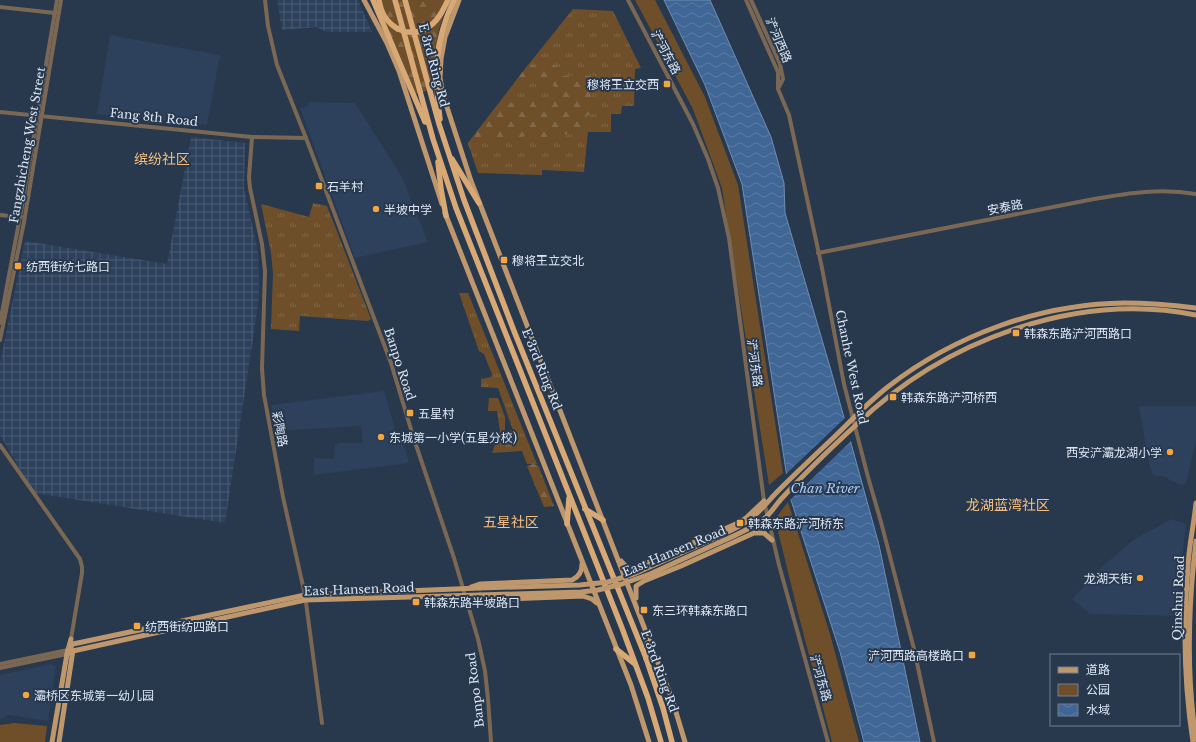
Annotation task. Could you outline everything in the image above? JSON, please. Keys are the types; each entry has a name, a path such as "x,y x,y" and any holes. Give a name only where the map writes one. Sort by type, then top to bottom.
{"highway":[{"path":"368,0 384,28"},
{"path":"372,0 402,65 433,139"},
{"path":"379,0 381,11 388,21 400,30 412,32 424,30 434,24 448,0"},
{"name":"E 3rd Ring Rd","path":"395,0 437,154 456,208 636,664 661,742"},
{"name":"E 3rd Ring Rd","path":"405,0 428,87 464,200 585,510 646,658 672,742"},
{"path":"443,137 437,89 436,66 439,43 444,25 454,0"},
{"path":"437,154 446,216"},
{"path":"449,154 479,203"},
{"path":"567,524 569,496"},
{"path":"585,510 603,520"},
{"path":"646,658 648,636"},
{"path":"616,649 636,664"}],"main road":[{"path":"364,0 387,43 399,71 446,216 631,685 649,742"},
{"path":"458,0 445,37 441,59 440,81 448,109 479,203 637,607 672,699 685,742"},
{"name":"East Hansen Road","path":"72,642 305,598 464,593 480,595 581,592 598,590 622,584 650,574 716,541 754,517 764,503 888,387 937,354 964,340 1018,320 1045,313 1101,304 1147,303 1196,308"},
{"name":"East Hansen Road","path":"464,593 480,588 580,585 608,582 634,574 716,541 736,535 753,526 767,516 782,497 854,426 895,390 937,363 967,347 1015,329 1048,320 1096,311 1152,310 1174,311 1196,315"},
{"path":"617,555 625,566 634,568 638,567 738,523 764,503"},
{"name":"Qinshui Road","path":"1193,742 1186,681 1186,631 1188,566 1196,503"},
{"path":"637,607 635,589 638,584 747,536 760,532 768,534 772,540"},
{"name":"Qinshui Road","path":"1196,541 1190,604 1189,645 1191,690 1196,739"},
{"path":"464,593 480,584 572,580 580,574 582,564"},
{"path":"464,593 480,600 583,596 592,599 599,605"},
{"name":"East Hansen Road","path":"69,652 305,598"},
{"path":"52,742 72,642"},
{"path":"59,742 69,652"}],"street":[{"name":"Fangzhicheng West Street","path":"40,116 57,0"},
{"name":"Fangzhicheng West Street","path":"0,340 61,0"},
{"name":"Banpo Road","path":"265,0 268,26 277,65 391,363 464,593 478,640 485,671 491,742"},
{"name":"浐河东路","path":"628,0 693,124 708,159 718,188 729,238 764,503 772,540 828,742"},
{"name":"Chanhe West Road","path":"746,0 778,72 778,89 789,115 852,420 882,522 914,649 934,742"},
{"name":"浐河西路","path":"751,0 780,64 783,80 778,89"},
{"path":"0,7 56,13"},
{"name":"Fang 8th Road","path":"0,112 252,137 306,138"},
{"name":"彩陶路","path":"252,137 249,177 250,188 262,244 265,271 262,368 264,395 280,483 305,598 322,723"},
{"name":"安泰路","path":"818,254 1139,191 1183,192 1196,194"},
{"path":"0,215 22,217"},
{"name":"Fangzhicheng West Street","path":"0,323 22,217"},
{"path":"0,445 80,559 82,573 72,642"},
{"path":"730,543 736,535 747,536"},
{"path":"0,664 69,652"},
{"path":"0,668 69,652"}],"shaded area":[{"path":"277,0 358,0 372,32 326,32 317,27 282,30"},
{"path":"110,35 220,55 207,125 97,114"},
{"name":"半坡中学","path":"309,102 355,103 402,177 428,242 355,258 300,108 308,106"},
{"path":"191,137 245,143 244,188 258,251 259,299 225,523 34,493 0,435 0,363 25,241 167,264"},
{"name":"东城第一小学(五星分校)","path":"384,391 396,432 406,451 409,463 314,475 314,458 334,459 335,445 339,443 363,443 361,426 276,431 271,405"},
{"name":"西安浐灞龙湖小学","path":"1139,406 1196,406 1196,440 1186,483 1182,485 1166,477 1153,475 1149,464"},
{"path":"1172,519 1186,524 1181,567 1180,616 1090,614 1072,599 1105,564 1135,539"},
{"name":"灞桥区东城第一幼儿园","path":"51,664 56,666 48,721 9,715 0,719 0,675"}],"green space":[{"path":"371,0 449,0 439,29 434,58 433,89 416,94 397,49"},
{"path":"635,0 655,0 705,97 738,185 783,473 769,485 722,188 693,109"},
{"path":"573,9 613,11 641,68 635,69 634,106 622,106 621,114 611,114 611,132 588,132 584,172 542,170 542,175 478,173 468,143"},
{"path":"528,65 559,65 554,69 561,76 589,76 592,74 595,83 594,91 590,100 591,104 595,106 595,114 589,114 586,117 584,131 577,135 556,133 545,146 536,138 525,136 512,139 485,140 478,144 476,148 470,150 468,143 499,103 565,101 558,89 545,80 514,83"},
{"path":"313,203 327,206 371,319 368,321 300,316 299,331 271,329 273,273 271,253 261,204 309,217"},
{"path":"459,293 468,293 537,464 527,464 522,451 492,453 500,431 497,411 488,411 489,398 498,398 505,417 505,431 513,430 498,388 481,387 481,379 491,377 492,374 484,354 479,351"},
{"path":"533,464 538,465 554,506 544,507 527,466"},
{"path":"788,502 830,634 859,742 832,742 775,519"},
{"path":"14,723 47,726 45,742 0,742 0,725"}],"water":[{"name":"Chan River","path":"664,0 710,0 771,137 784,183 785,213 832,374 879,545 920,742 864,742 840,652 790,497 742,184 705,85"}],"pier":[{"path":"846,417 852,440 789,501 784,476"}],"place":[{"name":"穆将王立交西","path":"667,84"},
{"name":"石羊村","path":"319,186"},
{"name":"半坡中学","path":"376,209"},
{"name":"穆将王立交北","path":"504,260"},
{"name":"纺西街纺七路口","path":"18,266"},
{"name":"韩森东路浐河西路口","path":"1016,333"},
{"name":"韩森东路浐河桥西","path":"893,397"},
{"name":"五星村","path":"410,413"},
{"name":"东城第一小学(五星分校)","path":"381,437"},
{"name":"西安浐灞龙湖小学","path":"1170,452"},
{"name":"韩森东路浐河桥东","path":"740,523"},
{"name":"龙湖天街","path":"1140,578"},
{"name":"韩森东路半坡路口","path":"416,602"},
{"name":"东三环韩森东路口","path":"644,610"},
{"name":"纺西街纺四路口","path":"137,626"},
{"name":"浐河西路高楼路口","path":"972,655"},
{"name":"灞桥区东城第一幼儿园","path":"26,695"}],"district":[{"name":"缤纷社区","path":"162,159"},
{"name":"龙湖蓝湾社区","path":"1008,505"},
{"name":"五星社区","path":"511,522"}]}
